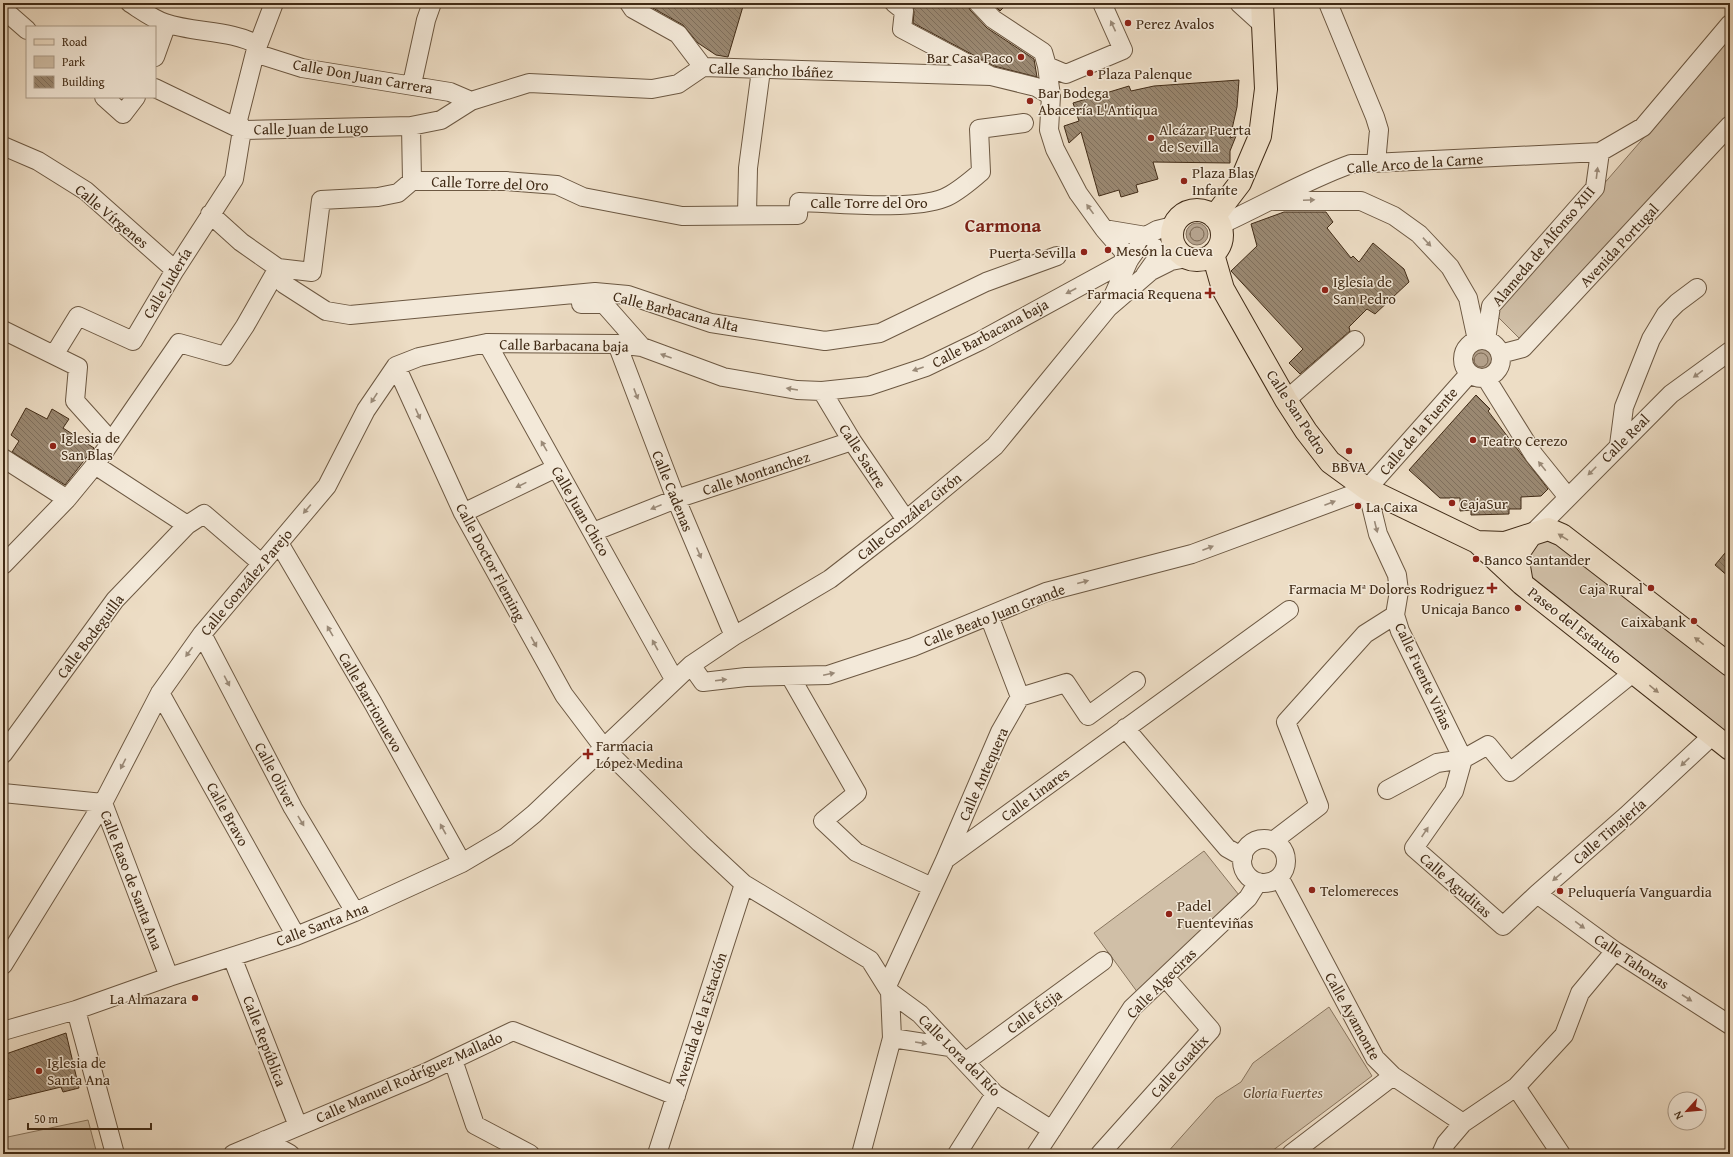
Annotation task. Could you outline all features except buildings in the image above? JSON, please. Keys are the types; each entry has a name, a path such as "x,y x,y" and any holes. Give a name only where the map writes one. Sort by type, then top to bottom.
{"main road":[{"path":"1217,221 1240,182 1260,136 1266,89 1262,13"},
{"path":"1193,210 1208,212 1217,221 1222,233 1221,241 1213,254 1200,259 1187,258 1181,254 1173,241 1173,226 1180,216 1193,210"},
{"name":"Calle San Pedro","path":"1213,254 1223,289 1286,400 1306,431 1330,462 1367,489 1476,542"},
{"path":"1476,542 1505,543 1548,529 1562,535 1730,665"},
{"name":"Paseo del Estatuto","path":"1530,536 1517,555 1522,584 1722,742"},
{"path":"1476,542 1522,584"}],"street":[{"name":"Calle Don Juan Carrera","path":"130,3 193,30 247,39 256,49 302,68 392,84 412,84 450,92 471,101"},
{"name":"Calle Judería","path":"54,355 78,316 133,341 175,270 234,179 242,130 238,120 256,49 274,3"},
{"path":"412,84 426,20 432,3"},
{"path":"629,3 633,9 678,34 703,67"},
{"path":"894,3 904,11 902,29 943,49 991,76"},
{"path":"978,3 993,19 1043,52 1047,66 1051,96 1049,130 1057,154 1078,193 1104,229 1130,259"},
{"path":"1047,66 1066,74 1123,50 1102,3"},
{"path":"1239,3 1262,13"},
{"path":"1328,3 1379,130 1376,163"},
{"path":"3,9 26,29"},
{"path":"156,14 164,29 156,54"},
{"path":"1600,152 1643,127 1730,24"},
{"name":"Calle Sancho Ibáñez","path":"471,101 529,83 652,89 678,84 703,67 991,76 1036,87 1051,96"},
{"path":"747,214 748,168 761,70"},
{"name":"Calle Juan de Lugo","path":"156,88 242,130 411,126 441,120 471,101"},
{"path":"105,98 123,114 135,98"},
{"name":"Calle Torre del Oro","path":"412,181 506,180 557,185 583,197 682,216 747,214 798,215 799,202 891,205 931,203 946,198 981,172 979,129 1024,123"},
{"name":"Avenida Portugal","path":"1500,354 1523,348 1730,125"},
{"path":"3,565 67,499 95,465 179,343 225,356 245,326 278,268 312,272 321,200 385,195 398,192 412,181 411,126"},
{"name":"Calle Vírgenes","path":"3,146 38,161 86,191 175,270"},
{"name":"Calle Arco de la Carne","path":"1217,221 1270,202 1327,172 1351,164 1600,152"},
{"name":"Alameda de Alfonso XIII","path":"1481,340 1491,306 1595,188 1600,152"},
{"path":"1270,202 1360,201 1394,216 1419,234 1450,267 1468,298 1481,340"},
{"name":"Calle Barbacana Alta","path":"210,214 241,242 278,268 284,284 326,311 350,315 595,292 628,295 711,323 825,341 880,334 986,282 1057,256"},
{"path":"1108,308 1130,259 1146,236 1157,230 1173,226"},
{"path":"1104,229 1146,236 1154,247 1157,258 1154,265 1138,282"},
{"name":"Calle González Girón","path":"604,748 674,679 691,665 734,636 830,579 906,520 995,446 1108,308 1151,271 1171,261 1187,258"},
{"name":"Calle Barbacana baja","path":"396,366 419,356 487,344 617,344 642,347 723,377 797,390 822,391 869,386 926,367 980,341 1130,259"},
{"path":"1619,445 1624,407 1651,339 1666,314 1677,303 1697,288"},
{"name":"Calle Barbacana Alta","path":"445,306 482,311 548,304 604,304 642,347"},
{"path":"3,330 78,367 74,401 111,441"},
{"path":"1286,400 1355,340"},
{"path":"1481,340 1495,345 1500,354 1501,360 1497,372 1486,378 1480,379 1469,374 1462,363 1464,352 1471,343 1481,340"},
{"name":"Calle Juan Chico","path":"487,344 674,679"},
{"name":"Calle Cadenas","path":"617,344 676,499 734,636"},
{"name":"Calle Real","path":"1530,536 1567,496 1671,394 1730,351"},
{"name":"Calle Doctor Fleming","path":"396,366 463,513 564,695 604,748 678,822 744,884 870,960 889,989"},
{"name":"Calle González Parejo","path":"103,803 160,693 202,634 327,486 366,410 396,366"},
{"name":"Calle de la Fuente","path":"1367,489 1469,374"},
{"path":"1486,378 1534,455 1567,496"},
{"name":"Calle Sastre","path":"822,391 852,441 906,520"},
{"name":"Calle Montanchez","path":"593,532 676,499 852,441"},
{"path":"3,458 67,499"},
{"path":"95,465 187,525"},
{"path":"463,513 556,468"},
{"path":"1367,489 1378,534 1397,575 1399,591 1395,615"},
{"name":"Calle Beato Juan Grande","path":"691,665 703,682 746,677 828,675 913,647 1046,592 1192,554 1367,489"},
{"name":"Calle Bodeguilla","path":"3,754 115,600 187,525 204,514 261,563"},
{"name":"Calle Barrionuevo","path":"279,543 373,703 462,863"},
{"name":"Calle Linares","path":"946,860 1288,610"},
{"name":"Calle Fuente Viñas","path":"1273,841 1319,806 1286,722 1365,634 1395,615 1400,631 1463,758"},
{"path":"989,616 1020,697 1066,683 1088,716 1136,682"},
{"name":"Calle Oliver","path":"202,634 293,808 355,912"},
{"path":"1387,790 1436,763 1463,758 1488,746 1510,772 1634,672"},
{"path":"790,676 857,793 823,820 856,852 932,887"},
{"name":"Calle Bravo","path":"160,693 296,936"},
{"name":"Calle Antequera","path":"889,989 1000,732 1020,697"},
{"path":"1125,728 1227,848 1243,857"},
{"name":"Calle Tinajería","path":"1503,926 1626,816 1722,742"},
{"name":"Calle Santa Ana","path":"4,1030 76,1010 169,977 296,936 355,912 462,863 506,837 528,819 604,748"},
{"name":"Calle Aguditas","path":"1463,758 1454,791 1414,848 1503,926"},
{"path":"3,793 103,803"},
{"name":"Calle Raso de Santa Ana","path":"3,965 103,803"},
{"name":"Calle Raso de Santa Ana","path":"103,803 169,977"},
{"path":"1260,839 1273,841 1284,850 1286,865 1279,877 1273,881 1258,882 1244,870 1243,857 1249,846 1254,842 1260,839"},
{"name":"Calle Ayamonte","path":"1279,877 1375,1058 1393,1076 1463,1123"},
{"name":"Calle Algeciras","path":"1036,1154 1132,1008 1248,898 1258,882"},
{"name":"Avenida de la Estación","path":"657,1154 744,884"},
{"name":"Calle Tahonas","path":"1537,894 1615,951 1730,1025"},
{"path":"1441,1154 1446,1143 1463,1123 1516,1087 1564,1035 1580,993 1615,951"},
{"name":"Calle República","path":"232,957 298,1126"},
{"name":"Calle Écija","path":"965,1062 1103,961"},
{"name":"Calle Guadix","path":"1100,1154 1211,1030 1165,977"},
{"path":"861,1154 892,1038 889,989"},
{"name":"Calle Lora del Río","path":"889,989 920,1014 995,1094 1052,1130"},
{"path":"76,1010 115,1154"},
{"name":"Calle Manuel Rodríguez Mallado","path":"232,1154 453,1060 513,1031 676,1096"},
{"path":"892,1038 950,1047"},
{"path":"453,1060 475,1125 530,1154"},
{"path":"1291,1154 1393,1076"},
{"path":"1516,1087 1561,1154"},
{"path":"957,1154 995,1094"},
{"path":"644,1154 663,1135"},
{"path":"265,1140 290,1154"}],"green space":[{"path":"1730,38 1730,118 1522,341 1493,312"},
{"path":"1558,538 1730,670 1730,739 1527,579 1529,545"},
{"name":"Padel Fuenteviñas","path":"1204,851 1239,895 1138,993 1094,933"},
{"name":"Gloria Fuertes","path":"1329,1007 1372,1076 1268,1154 1166,1154 1216,1098 1241,1082 1253,1063"},
{"path":"88,1120 97,1154 3,1154 3,1138"}],"water":[{"path":"1193,223 1201,223 1208,230 1208,238 1201,245 1193,245 1186,238 1186,230"},
{"path":"1481,349 1489,352 1492,360 1489,368 1481,371 1473,368 1470,360 1473,352"}],"place":[{"name":"Perez Avalos","path":"1128,23"},
{"name":"Bar Casa Paco","path":"1021,57"},
{"name":"Plaza Palenque","path":"1090,73"},
{"name":"Bar Bodega Abacería L'Antiqua","path":"1030,101"},
{"name":"Alcázar Puerta de Sevilla","path":"1151,138"},
{"name":"Plaza Blas Infante","path":"1184,181"},
{"name":"Mesón la Cueva","path":"1108,250"},
{"name":"Puerta Sevilla","path":"1084,252"},
{"name":"Iglesia de San Pedro","path":"1325,290"},
{"name":"Farmacia Requena","path":"1210,293"},
{"name":"Teatro Cerezo","path":"1473,440"},
{"name":"Iglesia de San Blas","path":"53,446"},
{"name":"BBVA","path":"1349,451"},
{"name":"CajaSur","path":"1452,503"},
{"name":"La Caixa","path":"1358,506"},
{"name":"Banco Santander","path":"1476,559"},
{"name":"Farmacia Mª Dolores Rodriguez","path":"1492,588"},
{"name":"Caja Rural","path":"1651,588"},
{"name":"Unicaja Banco","path":"1518,608"},
{"name":"Caixabank","path":"1694,621"},
{"name":"Farmacia López Medina","path":"588,754"},
{"name":"Telomereces","path":"1312,890"},
{"name":"Peluquería Vanguardia","path":"1560,891"},
{"name":"Padel Fuenteviñas","path":"1169,914"},
{"name":"La Almazara","path":"195,998"},
{"name":"Iglesia de Santa Ana","path":"39,1071"}],"district":[{"name":"Carmona","path":"1003,225"}]}
